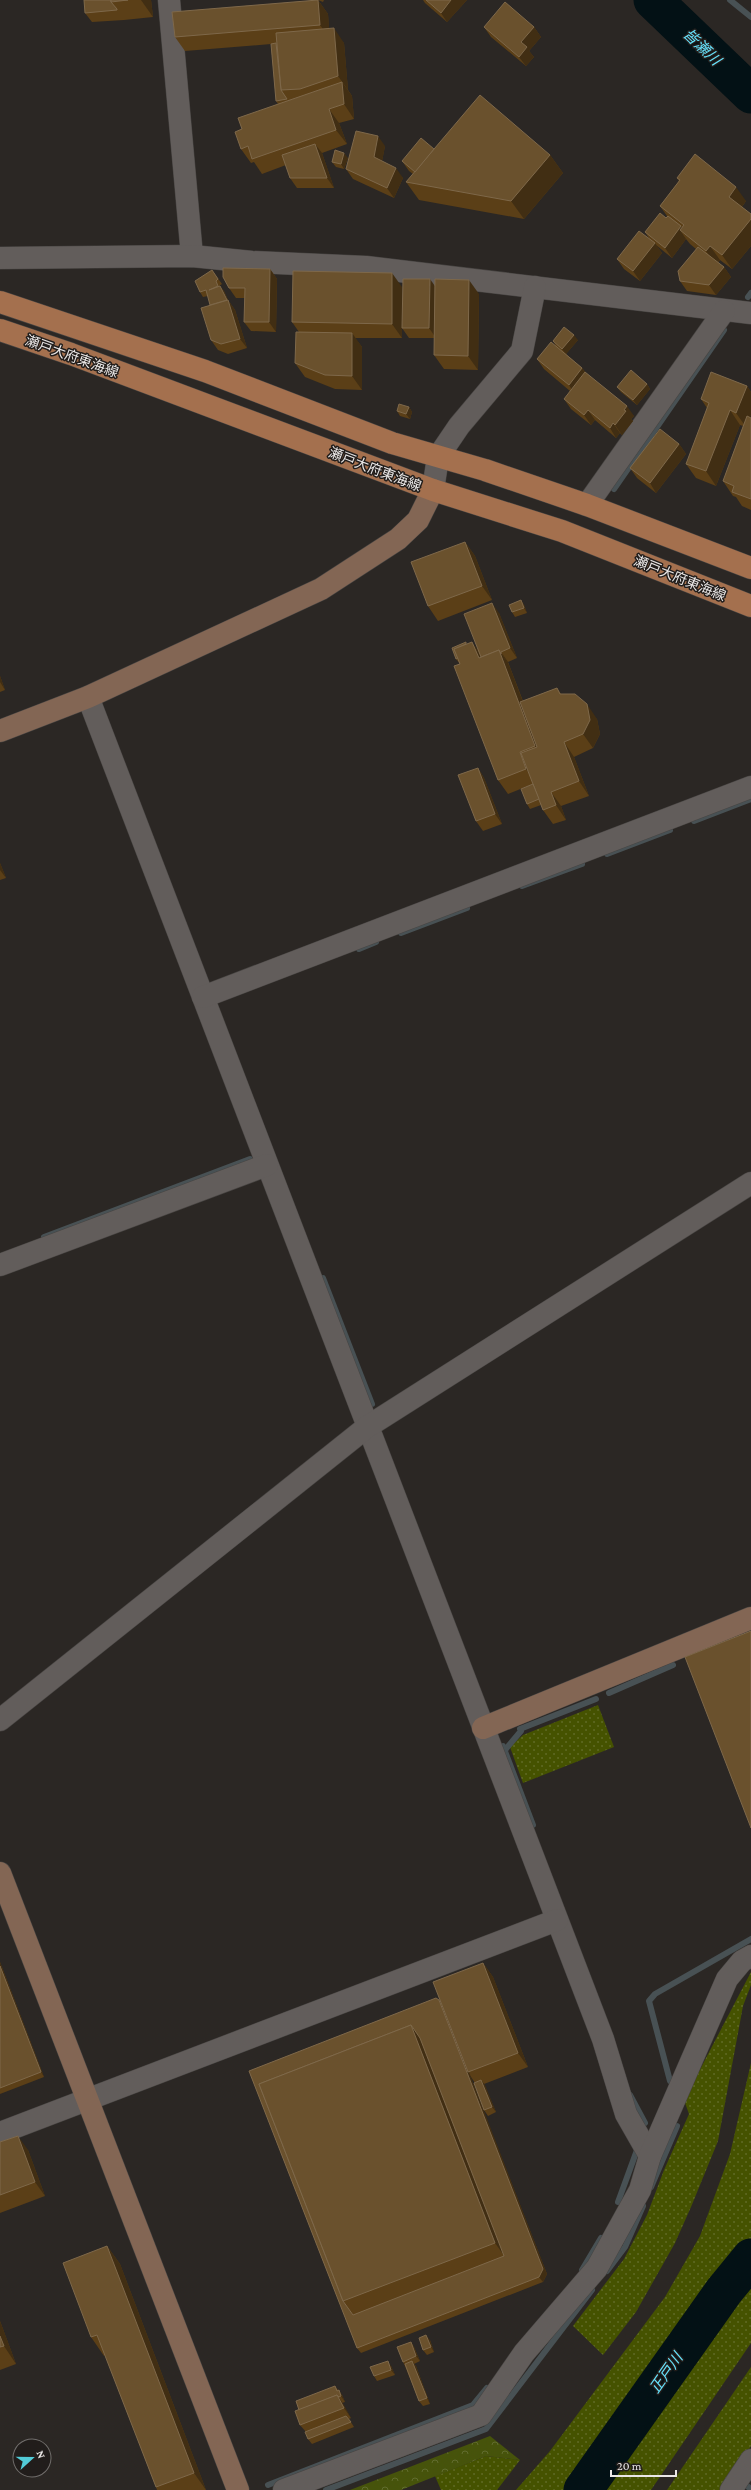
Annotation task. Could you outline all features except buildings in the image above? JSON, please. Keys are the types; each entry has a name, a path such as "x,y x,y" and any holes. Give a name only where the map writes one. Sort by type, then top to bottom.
{"main road":[{"name":"瀬戸大府東海線","path":"0,302 205,371 392,443 485,470 587,505 751,568"},
{"name":"瀬戸大府東海線","path":"0,330 78,357 433,490 562,531 751,606"}],"street":[{"path":"169,0 192,256"},
{"path":"0,258 192,256 252,262 366,267 724,311 751,313"},
{"path":"0,731 88,696 321,589 398,540 418,520 433,490 438,457 459,426 522,351 535,287"},
{"path":"587,505 724,311"},
{"path":"88,696 367,1427 603,2039 626,2114 650,2156"},
{"path":"203,997 751,787"},
{"path":"0,1265 267,1165"},
{"path":"0,1720 367,1427 751,1183"},
{"path":"483,1728 751,1618"},
{"path":"0,1873 238,2490"},
{"path":"0,2133 557,1920"},
{"path":"284,2490 481,2415 524,2353 598,2268 640,2190 650,2156 727,1979 742,1961 751,1956"},
{"path":"731,2490 751,2460"}],"green space":[{"path":"598,1705 614,1747 523,1783 510,1747 523,1735"},
{"path":"751,1972 751,1985 743,2006 718,2141 675,2243 636,2312 603,2355 573,2326 624,2259 647,2215 664,2170 689,2114 684,2100"},
{"path":"751,2063 751,2249 730,2273 574,2490 516,2490 550,2451 665,2297 700,2236 730,2154"},
{"path":"751,2272 751,2343 651,2490 594,2490 664,2389 733,2303"},
{"path":"751,2367 751,2446 728,2485 724,2490 667,2490"},
{"path":"490,2436 520,2460 486,2456 401,2490 350,2490"},
{"path":"486,2456 520,2460 497,2490 441,2490 435,2476"}],"waterway":[{"name":"皆瀬川","path":"653,0 751,94"},
{"path":"730,0 751,17"},
{"path":"748,297 751,293"},
{"path":"614,489 724,330"},
{"path":"694,821 751,799"},
{"path":"607,854 670,830"},
{"path":"522,886 582,864"},
{"path":"401,933 467,908"},
{"path":"359,949 376,942"},
{"path":"44,1237 250,1159"},
{"path":"323,1278 372,1404"},
{"path":"609,1693 673,1665"},
{"path":"505,1750 521,1731 520,1729 596,1699"},
{"path":"503,1746 533,1825"},
{"path":"670,2081 649,2001 655,1994 751,1939"},
{"path":"630,2095 645,2123"},
{"path":"651,2187 677,2126"},
{"path":"618,2202 637,2150"},
{"path":"607,2271 625,2247 643,2206"},
{"path":"582,2270 601,2238"},
{"name":"正戸川","path":"583,2490 724,2291 751,2258"},
{"path":"326,2490 486,2429 592,2290"},
{"path":"268,2485 473,2405 487,2388"},
{"path":"747,2486 751,2489"}]}
